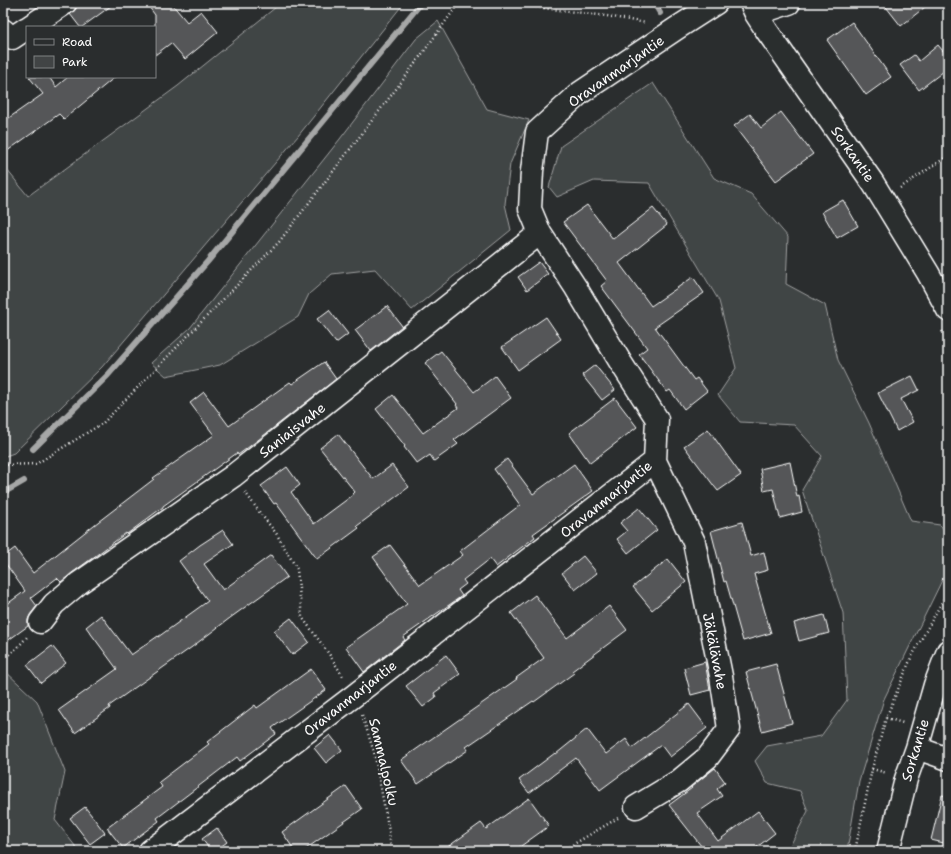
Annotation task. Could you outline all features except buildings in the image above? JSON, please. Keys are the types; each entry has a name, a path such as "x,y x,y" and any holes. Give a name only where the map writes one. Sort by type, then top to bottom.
{"street":[{"path":"31,26 65,3"},
{"name":"Oravanmarjantie","path":"150,851 355,695 655,462 657,419 540,233 530,209 532,171 537,132 580,93 716,3"},
{"path":"753,8 789,3"},
{"name":"Sorkantie","path":"753,8 767,31 873,183 928,273 948,310"},
{"path":"3,30 12,38 26,29"},
{"name":"Saniaisvahe","path":"40,622 54,604 79,583 233,476 540,233"},
{"name":"Jäkälävahe","path":"636,807 679,781 708,757 729,729 721,676 694,542 655,462"},
{"name":"Sorkantie","path":"888,851 906,779 917,748 935,685 948,651"},
{"path":"917,748 948,759"}],"path":[{"path":"3,465 36,464 103,423 279,242 406,76 459,3"},
{"path":"504,3 607,16 677,28"},
{"path":"882,199 948,156"},
{"name":"Sammalpolku","path":"233,476 276,533 297,569 302,616 329,654 355,695 374,752 389,831 391,851"},
{"path":"855,851 872,768 886,718 911,658 948,592"},
{"path":"3,660 18,647 40,622"},
{"path":"562,851 636,807"}],"green space":[{"path":"281,3 404,3 298,136 102,367 14,453 3,457 3,165 28,196 178,86"},
{"path":"438,21 487,109 529,120 510,164 505,204 511,230 412,310 375,269 332,274 309,294 298,317 220,365 166,376 151,363 190,328 340,139 416,39"},
{"path":"653,83 714,178 751,194 788,237 786,284 825,305 838,360 869,423 911,521 940,525 948,534 948,568 884,699 859,781 847,851 787,851 808,811 800,791 767,783 755,761 767,746 821,736 847,700 843,613 802,490 822,456 794,425 740,422 718,395 736,368 719,301 649,183 594,181 557,197 549,187 561,146"},
{"path":"3,669 37,701 65,772 55,820 79,851 3,851"}],"waterway":[{"path":"33,449 108,375 208,261 421,3"},
{"path":"654,3 660,13"},
{"path":"3,493 24,481"}]}
